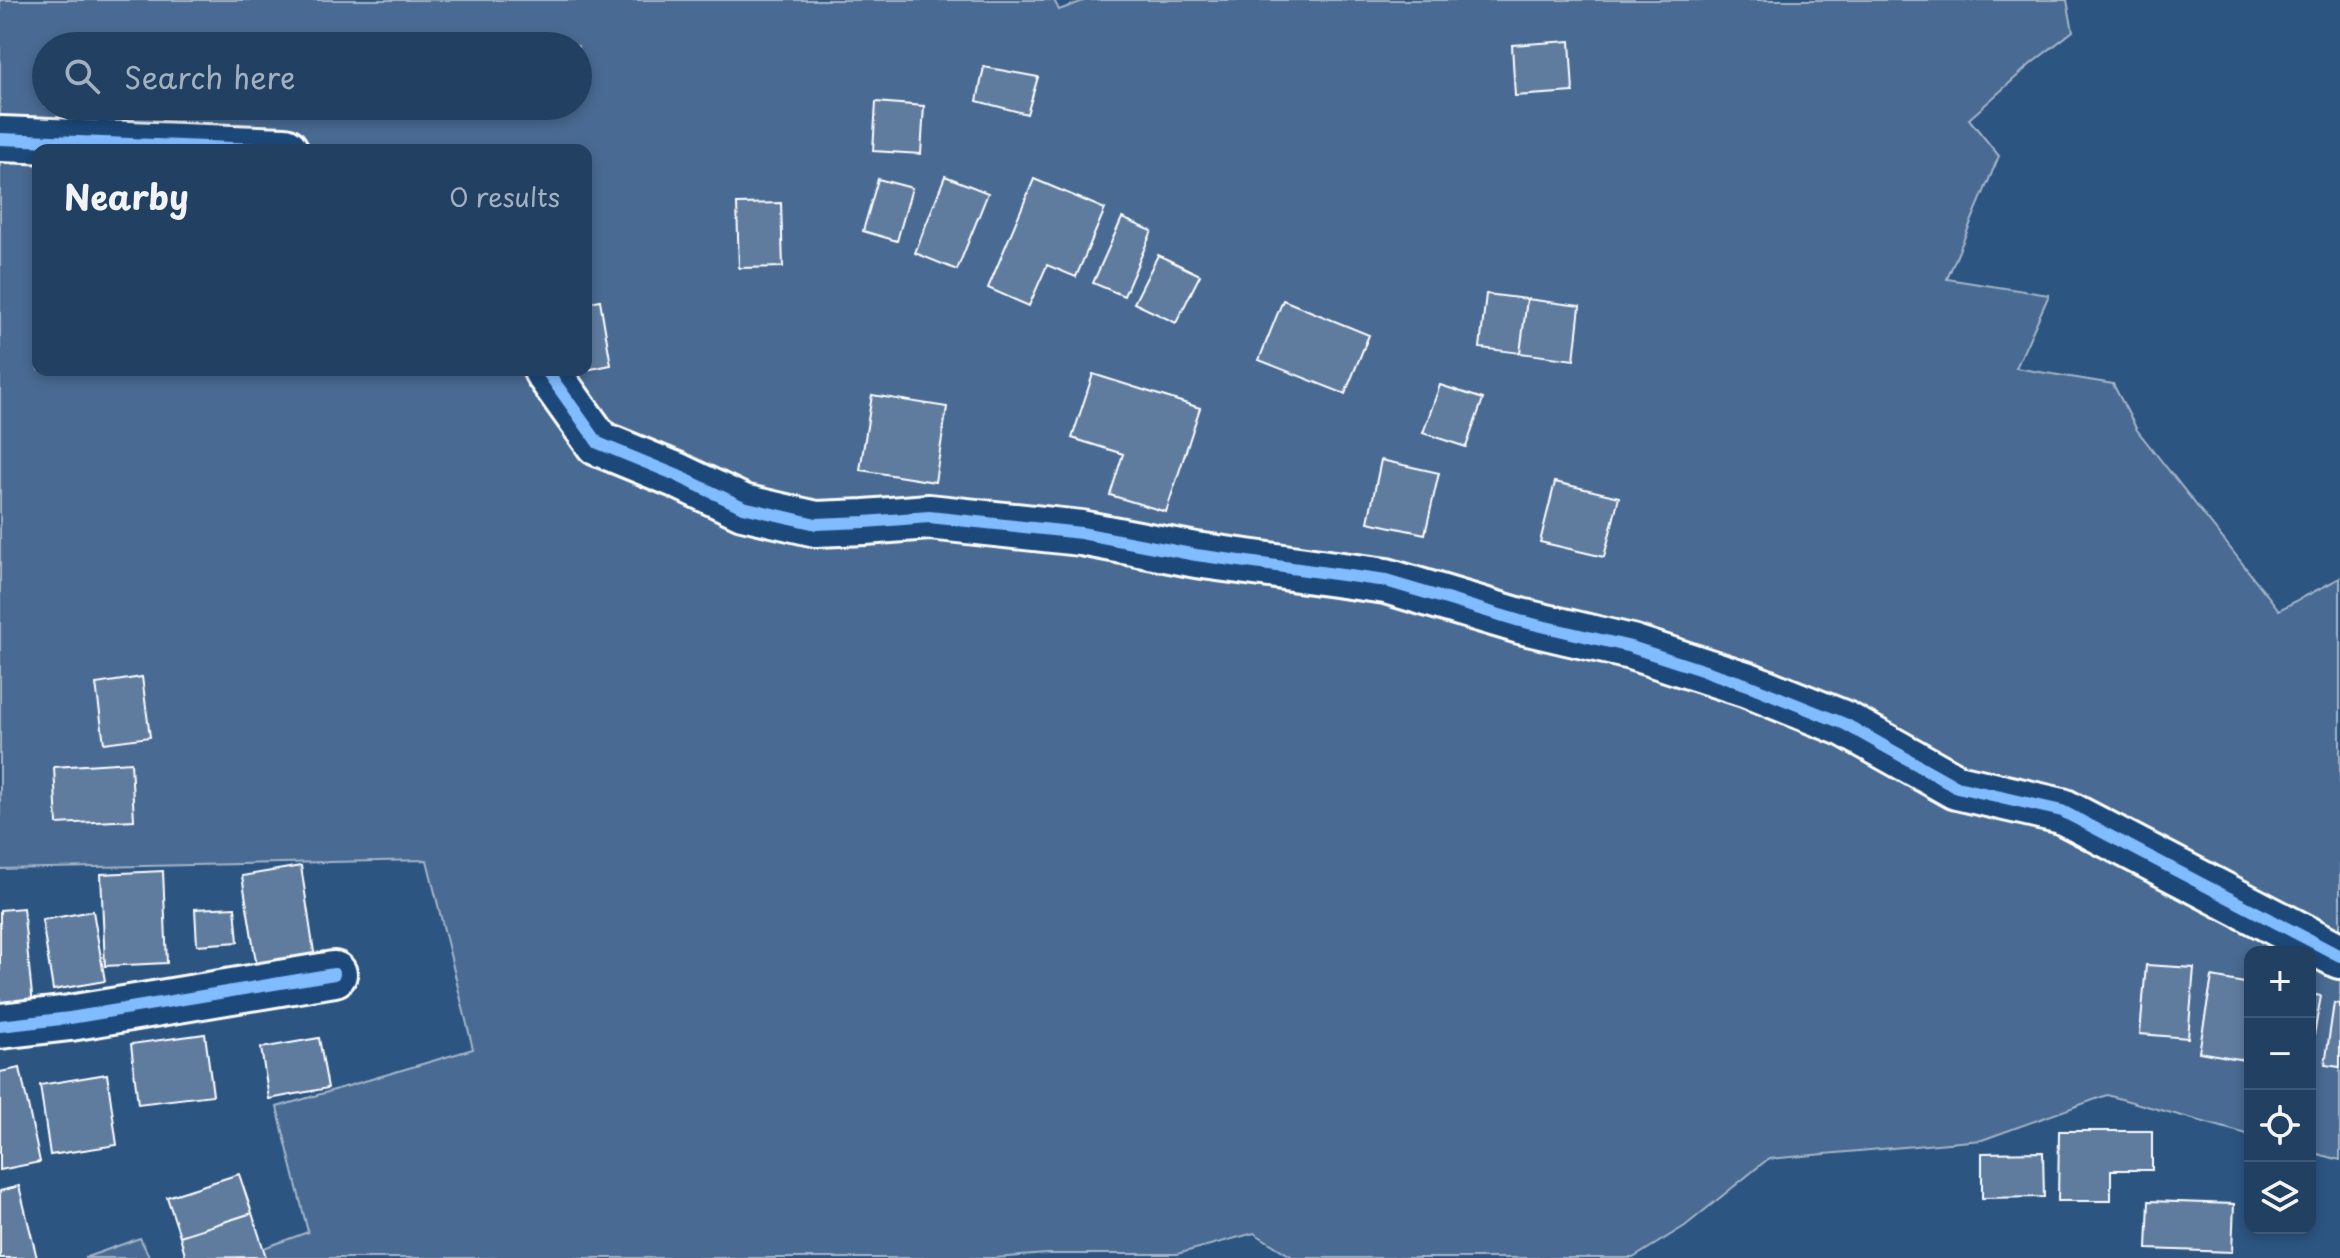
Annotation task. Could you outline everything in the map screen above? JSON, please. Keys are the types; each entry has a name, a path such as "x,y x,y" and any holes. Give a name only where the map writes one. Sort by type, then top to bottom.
{"street":[{"path":"0,139 130,144"},
{"path":"550,376 598,443 743,507 816,524 929,517 1081,533 1196,555 1386,581 1520,621 1631,647 1748,685 1845,724 1957,787 2062,811 2340,956"},
{"path":"0,1026 70,1018 334,974"}],"shaded area":[{"path":"0,0 1054,0 1059,10 1086,0 2067,0 2073,31 1969,119 1999,156 1947,279 2049,295 2016,368 2113,384 2137,430 2279,610 2340,578 2340,1160 2316,1154 2316,946 2244,946 2244,1133 2107,1095 1982,1140 1768,1159 1685,1226 1633,1258 1294,1258 1254,1233 1177,1254 1047,1254 995,1258 236,1258 308,1232 277,1107 473,1049 427,860 0,869"},
{"path":"140,1238 150,1258 84,1258"}],"building":[{"path":"1570,41 1573,92 1515,96 1512,45"},
{"path":"984,67 1038,77 1027,114 977,101"},
{"path":"876,102 924,106 921,154 873,151"},
{"path":"945,176 988,193 957,270 915,253"},
{"path":"878,179 912,188 897,241 863,231"},
{"path":"1034,179 1105,209 1076,277 1047,265 1029,306 988,288"},
{"path":"781,203 783,267 739,268 737,204"},
{"path":"1122,218 1152,231 1124,296 1093,283"},
{"path":"1158,255 1200,275 1176,323 1134,303"},
{"path":"1486,294 1527,299 1520,353 1480,348"},
{"path":"1527,299 1580,306 1574,360 1520,353"},
{"path":"600,300 611,365 592,369 592,302"},
{"path":"1283,300 1369,335 1345,394 1259,360"},
{"path":"1093,374 1200,408 1166,512 1110,495 1123,454 1072,438"},
{"path":"1440,385 1483,399 1466,447 1423,433"},
{"path":"872,395 947,407 935,482 860,470"},
{"path":"1381,460 1439,473 1425,534 1368,522"},
{"path":"1555,482 1619,497 1604,557 1540,542"},
{"path":"142,677 150,737 104,743 96,684"},
{"path":"131,762 134,820 57,824 54,767"},
{"path":"301,866 315,959 257,968 242,876"},
{"path":"163,871 167,963 105,966 101,874"},
{"path":"235,907 238,942 197,945 195,909"},
{"path":"23,908 33,1005 0,1009 0,910"},
{"path":"93,911 105,981 53,990 42,920"},
{"path":"2146,965 2194,968 2188,1038 2140,1034"},
{"path":"2212,977 2244,983 2244,1060 2199,1052"},
{"path":"2316,995 2321,996 2316,1024"},
{"path":"2334,1003 2340,1004 2340,1067 2325,1065"},
{"path":"205,1034 213,1095 138,1104 131,1044"},
{"path":"319,1038 328,1088 269,1099 261,1048"},
{"path":"20,1068 40,1162 0,1170 0,1072"},
{"path":"107,1074 117,1145 50,1155 40,1085"},
{"path":"2059,1131 2152,1131 2152,1170 2111,1170 2111,1201 2058,1201"},
{"path":"2043,1152 2044,1197 1982,1198 1982,1153"},
{"path":"239,1174 252,1213 180,1236 167,1197"},
{"path":"19,1186 37,1258 0,1258 0,1191"},
{"path":"2149,1201 2234,1204 2232,1252 2147,1249"},
{"path":"252,1213 266,1257 186,1258 180,1236"}],"cycle path":[{"path":"0,139 130,144"},
{"path":"550,376 598,443 743,507 816,524 929,517 1081,533 1196,555 1386,581 1520,621 1631,647 1748,685 1845,724 1957,787 2062,811 2340,956"},
{"path":"0,1026 70,1018 334,974"}]}
